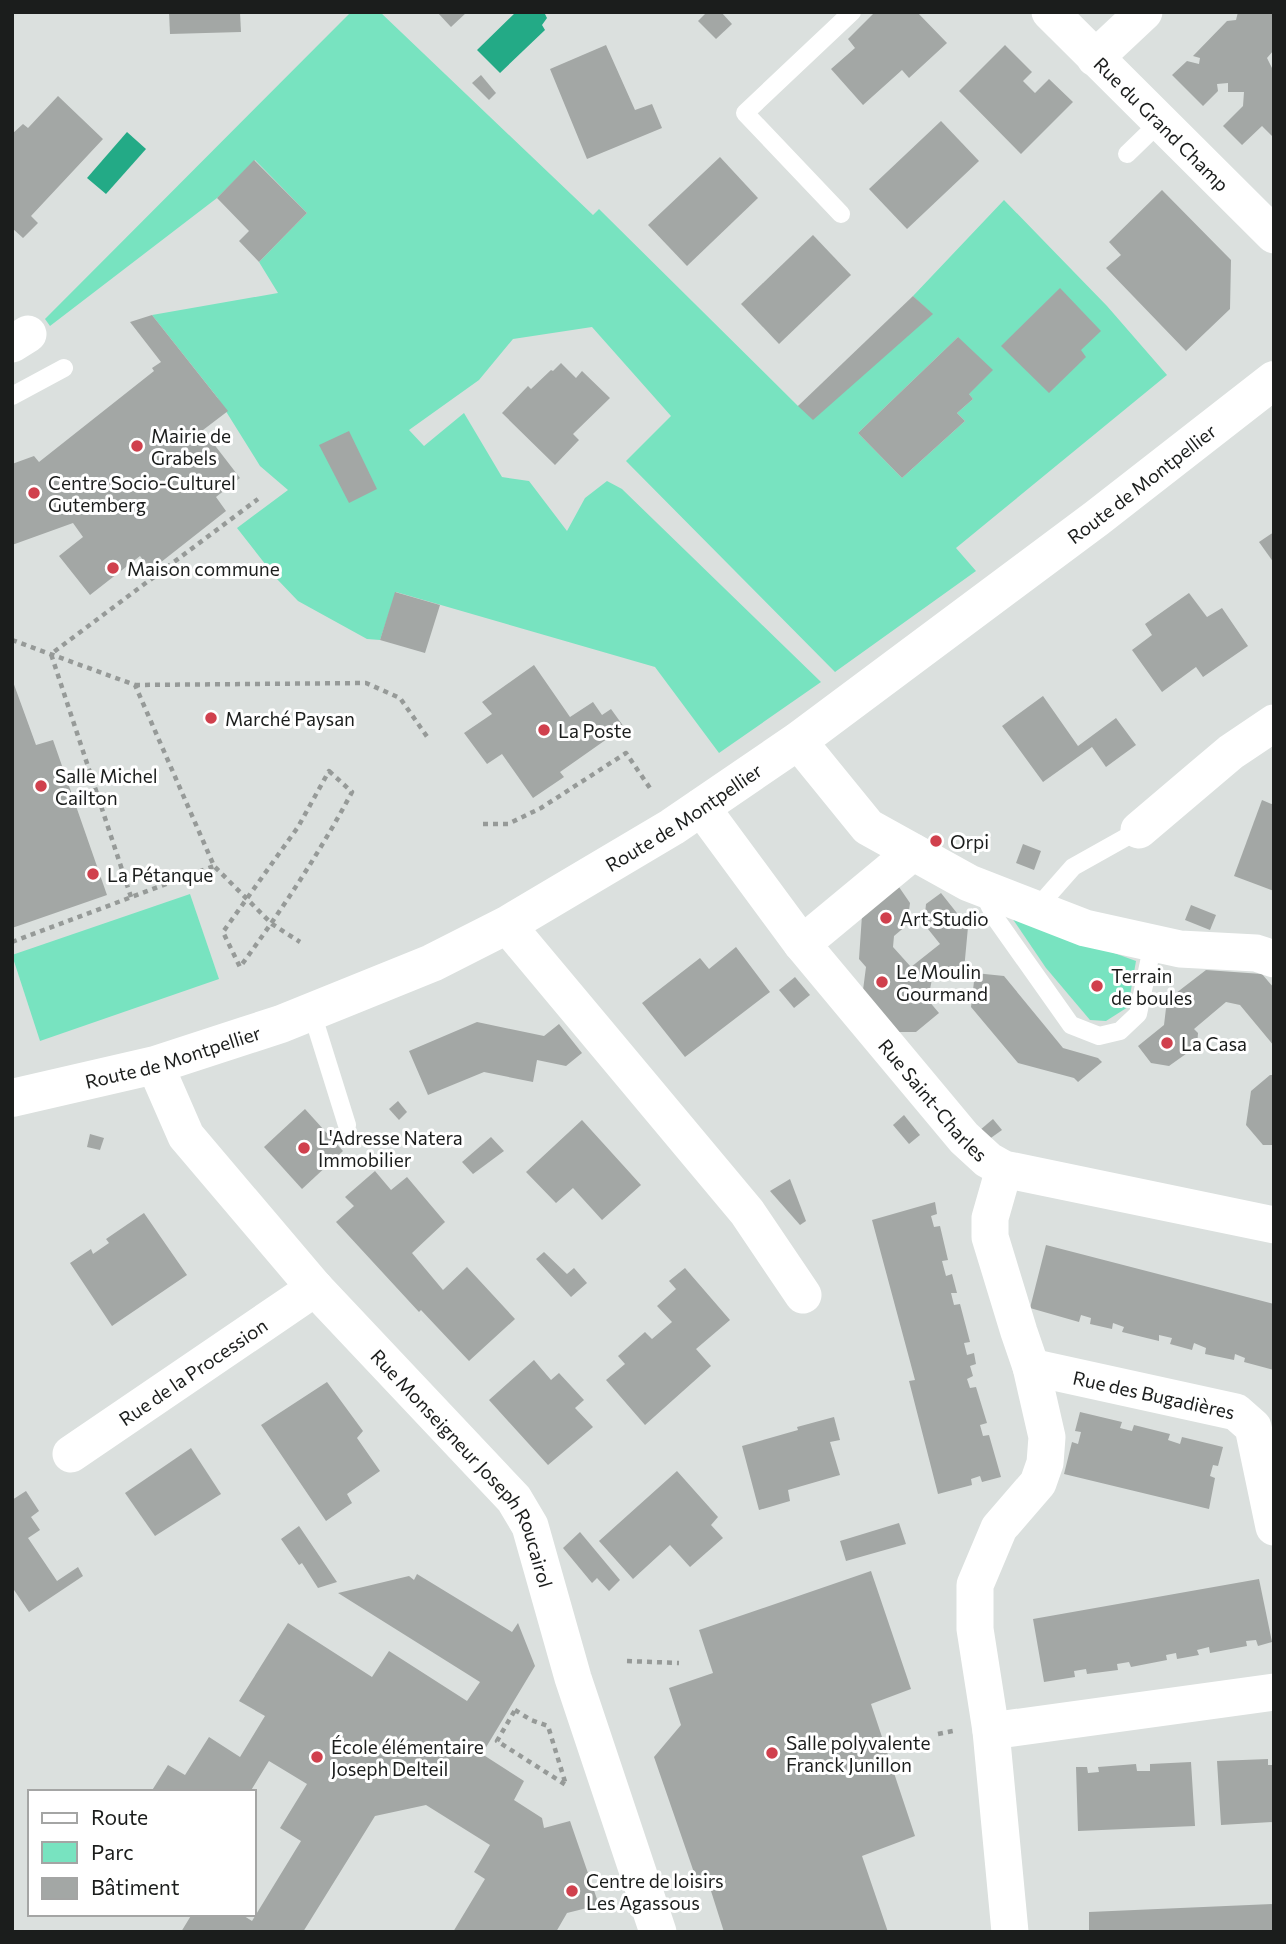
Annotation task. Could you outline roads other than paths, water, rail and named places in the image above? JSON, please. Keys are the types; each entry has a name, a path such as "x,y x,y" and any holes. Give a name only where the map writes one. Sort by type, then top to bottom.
{"street":[{"name":"Rue du Grand Champ","path":"1050,12 1274,235"},
{"path":"1095,58 1144,12"},
{"name":"Route de Montpellier","path":"12,1098 155,1065 312,1013 432,964 507,925 672,827 798,741 1097,518 1274,380"},
{"path":"1139,831 1231,752 1274,723"},
{"path":"798,741 868,827 980,888 1085,928 1180,949 1256,953 1274,959"},
{"name":"Rue Saint-Charles","path":"701,807 802,944 964,1138 988,1160 1004,1169 1274,1225"},
{"path":"802,944 912,852"},
{"path":"507,925 747,1212 803,1295"},
{"name":"Rue Monseigneur Joseph Roucairol","path":"155,1065 186,1136 315,1288 514,1499 530,1526 573,1678 658,1932"},
{"path":"1004,1169 990,1218 990,1237 1031,1367 1047,1437 1045,1463 1038,1483 999,1528 975,1585 975,1629 991,1731 1010,1932"},
{"name":"Rue de la Procession","path":"71,1454 315,1288"},
{"name":"Rue des Bugadières","path":"1031,1367 1236,1412 1253,1427 1274,1527"},
{"path":"991,1731 1274,1692"}],"lane":[{"path":"841,214 746,113 852,12"},
{"path":"1127,155 1159,123"},
{"path":"12,396 64,368"},
{"path":"1036,909 1073,867 1139,831"},
{"path":"980,888 996,919 1071,1025 1099,1036 1120,1031 1138,1014 1153,943"},
{"path":"312,1013 347,1125"}],"place":[{"name":"Mairie de Grabels","path":"137,446"},
{"name":"Centre Socio-Culturel Gutemberg","path":"34,493"},
{"name":"Maison commune","path":"113,568"},
{"name":"Marché Paysan","path":"211,718"},
{"name":"La Poste","path":"544,730"},
{"name":"Salle Michel Cailton","path":"41,786"},
{"name":"Orpi","path":"936,841"},
{"name":"La Pétanque","path":"93,874"},
{"name":"Art Studio","path":"886,918"},
{"name":"Le Moulin Gourmand","path":"882,982"},
{"name":"Terrain de boules","path":"1097,986"},
{"name":"La Casa","path":"1167,1043"},
{"name":"L'Adresse Natera Immobilier","path":"304,1148"},
{"name":"Salle polyvalente Franck Junillon","path":"772,1753"},
{"name":"École élémentaire Joseph Delteil","path":"317,1757"},
{"name":"Centre de loisirs Les Agassous","path":"572,1891"}]}
